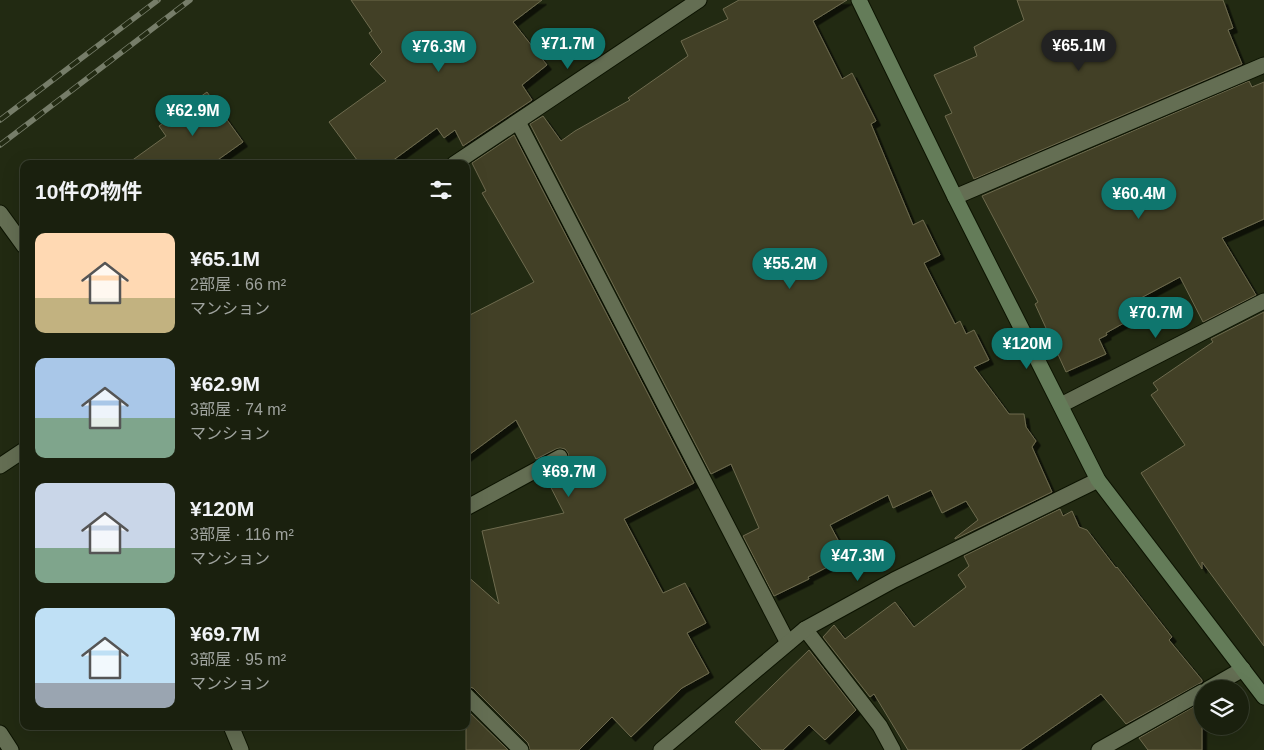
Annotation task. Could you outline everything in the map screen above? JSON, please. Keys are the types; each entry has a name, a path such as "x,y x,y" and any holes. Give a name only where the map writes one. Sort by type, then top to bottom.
{"street":[{"path":"460,160 699,0"},
{"path":"859,0 955,197 1098,480 1264,698"},
{"path":"955,197 1264,65"},
{"path":"518,122 788,642"},
{"path":"0,213 20,241"},
{"path":"1061,405 1264,300"},
{"path":"0,466 20,453"},
{"path":"470,506 560,457"},
{"path":"661,750 805,628 894,580 1098,480"},
{"path":"805,628 880,726 893,750"},
{"path":"1223,680 1242,669"},
{"path":"1098,750 1194,696"},
{"path":"470,699 521,750"},
{"path":"233,730 241,750"},
{"path":"0,733 11,750"}],"building":[{"path":"351,0 542,0 513,22 547,65 522,85 532,100 463,146 455,130 444,138 437,128 393,160 357,160 329,122 386,81 370,64 382,52 369,33 372,31"},
{"path":"739,0 847,0 813,21 842,79 852,73 876,121 871,124 913,225 923,220 940,255 924,263 955,324 960,321 966,334 974,330 989,360 974,367 1009,414 1024,414 1026,427 1036,441 1032,447 1052,492 955,539 978,520 966,501 942,513 931,490 893,508 888,495 830,525 847,557 774,596 743,536 759,528 731,464 711,474 530,124 543,116 561,141 630,100 628,98 688,56 681,41 728,19 723,9"},
{"path":"1017,0 1223,0 1233,28 1228,30 1242,64 974,179 945,116 952,113 934,75 977,56 974,47 1024,20"},
{"path":"1249,81 1252,87 1264,82 1264,219 1222,238 1256,295 1203,322 1180,277 1126,306 1133,318 1099,339 1106,354 1066,372 1035,304 1038,302 982,196"},
{"path":"207,92 243,142 218,160 133,160 166,136 159,126"},
{"path":"514,135 694,483 624,519 663,593 685,583 706,623 687,633 709,673 682,688 631,737 612,717 579,750 530,750 528,743 470,687 470,579 499,604 482,531 564,513 545,476 565,465 569,458 565,449 560,448 536,459 516,420 470,454 470,315 534,282 482,193 486,191 472,163"},
{"path":"1264,312 1264,646 1202,562 1202,569 1141,473 1185,445 1151,395 1158,390 1153,383 1213,342 1211,339"},
{"path":"1060,509 1063,516 1072,511 1079,527 1087,530 1117,567 1172,637 1169,640 1202,680 1194,680 1194,686 1126,724 1101,694 1020,750 908,750 874,694 870,697 823,637 834,625 845,639 895,602 914,627 966,587 958,575 969,566 964,556"},
{"path":"809,650 856,710 825,740 809,725 783,750 762,750 735,722"},
{"path":"1194,707 1194,735 1202,735 1202,750 1148,750 1139,738"},
{"path":"470,713 508,750 466,750 466,730 470,730"}],"railway":[{"path":"0,120 158,0"},
{"path":"0,145 190,0"}]}
